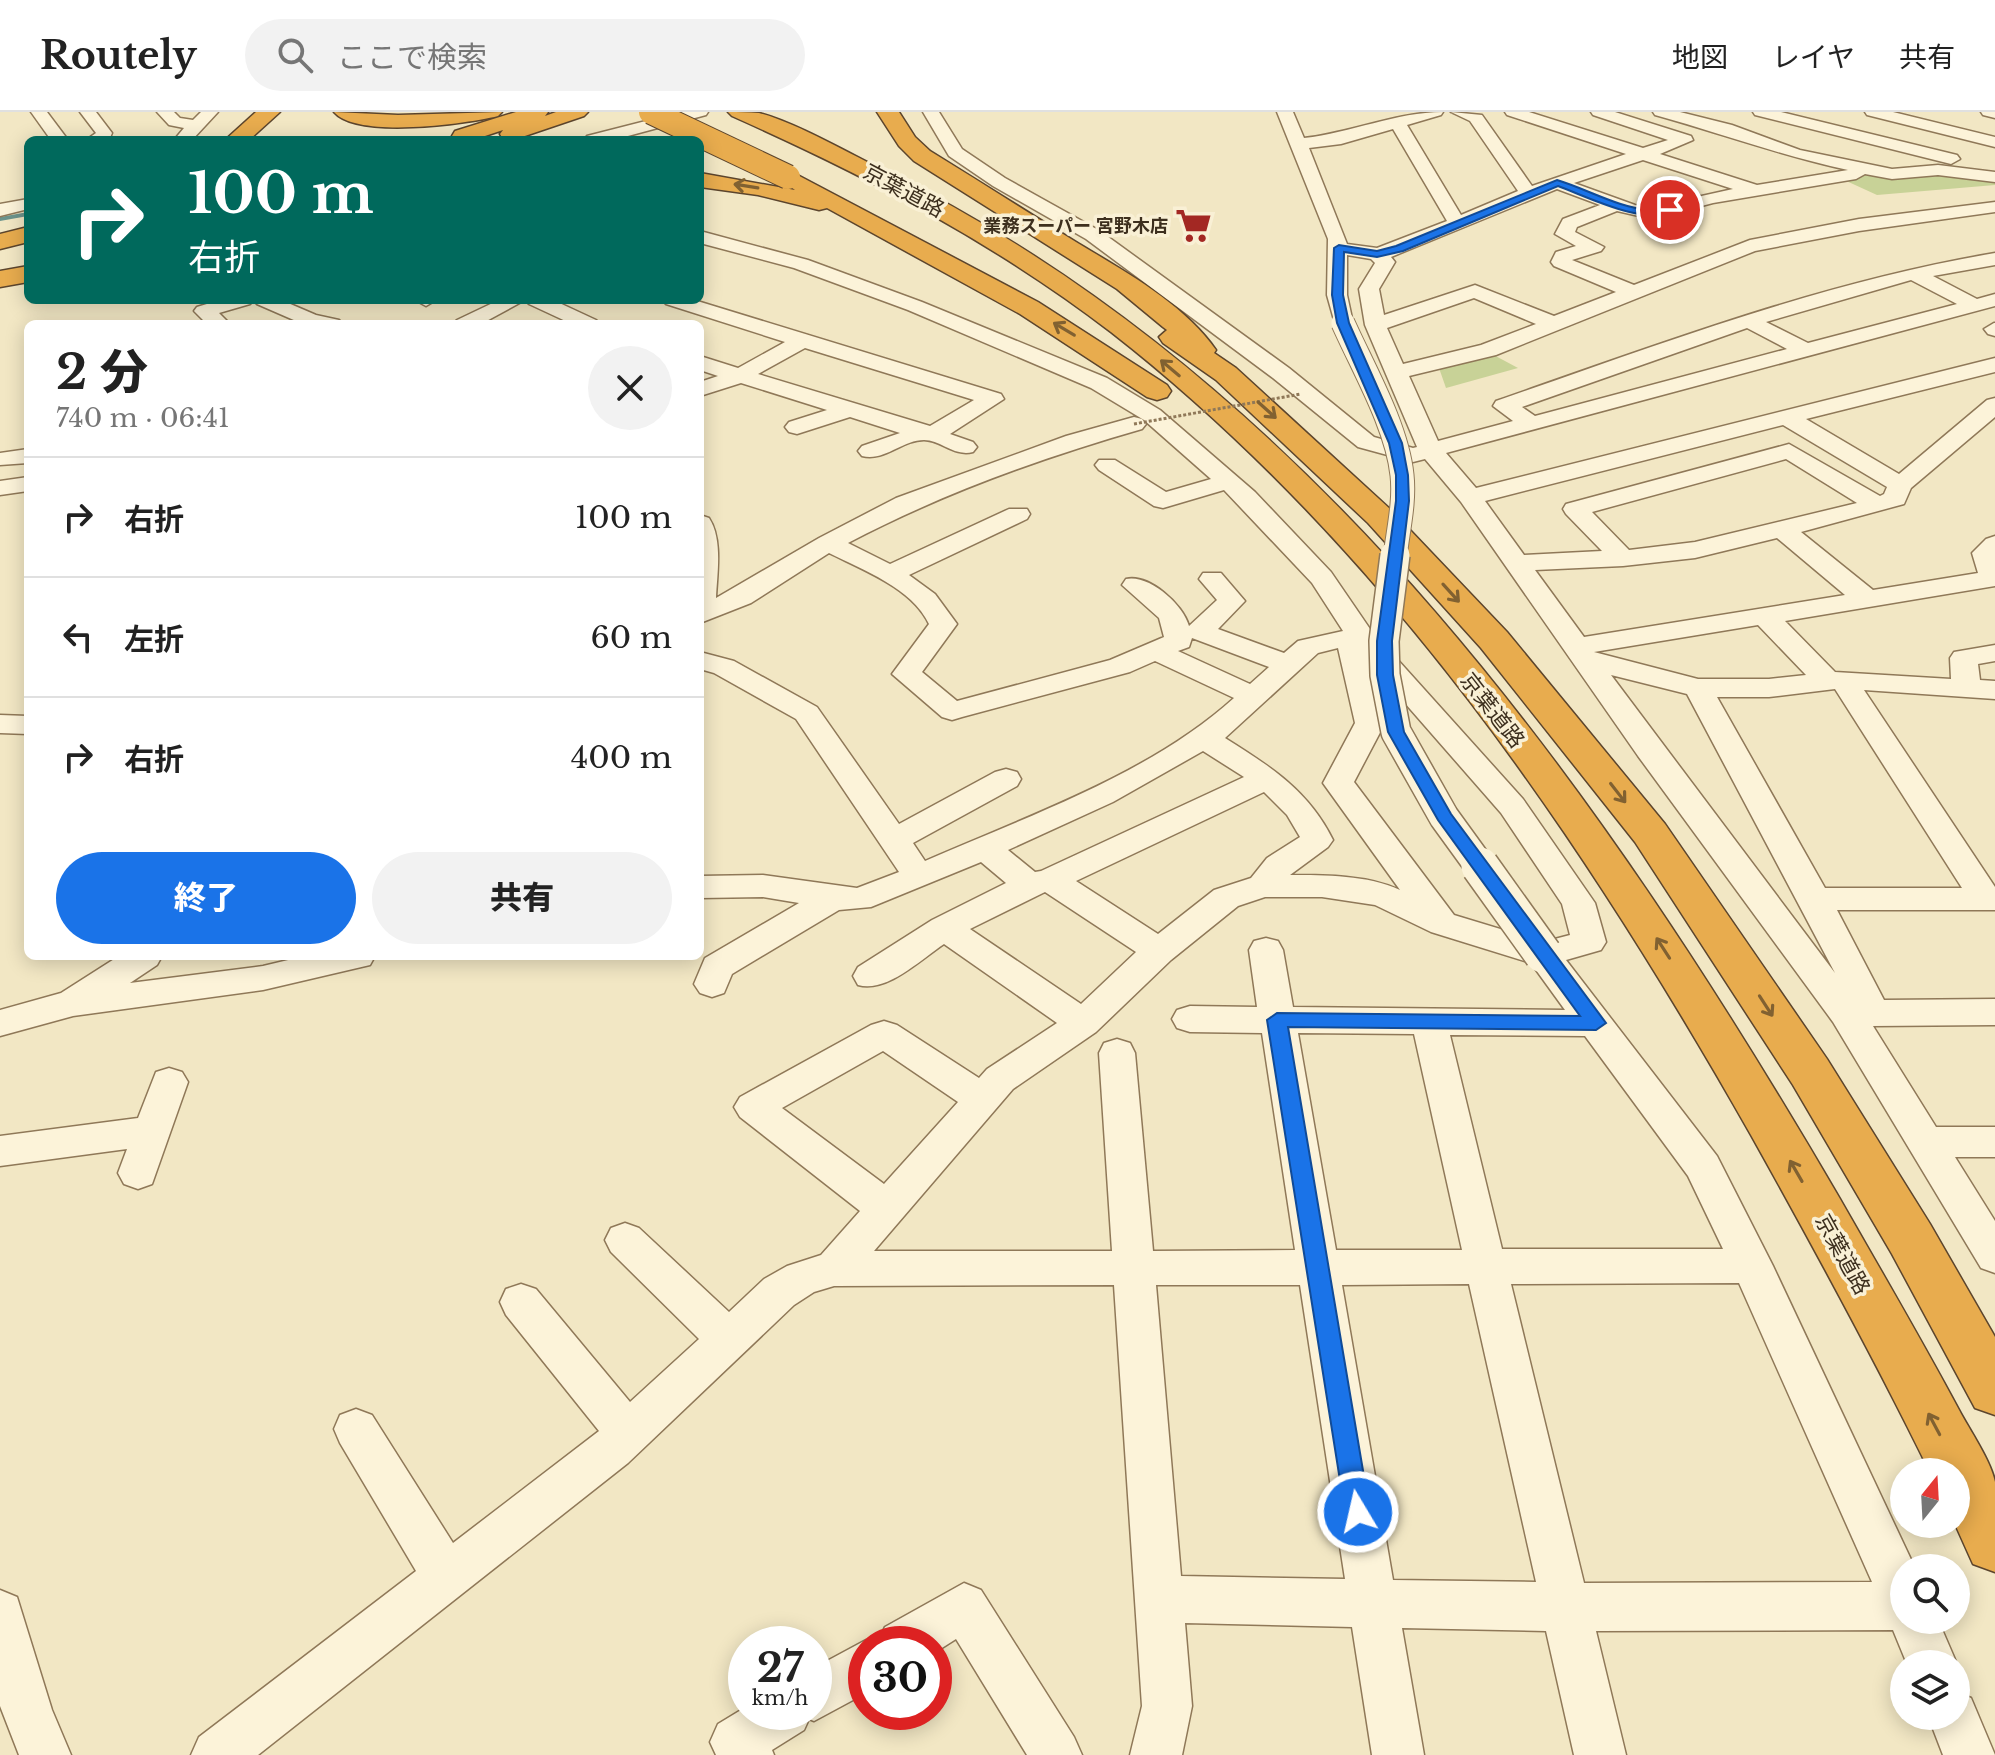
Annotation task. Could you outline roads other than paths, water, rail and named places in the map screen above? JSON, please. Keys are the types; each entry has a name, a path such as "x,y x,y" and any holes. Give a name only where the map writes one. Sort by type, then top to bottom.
{"highway":[{"path":"241,136 269,112"},
{"path":"345,112 423,120 491,112"},
{"path":"462,136 537,112"},
{"path":"505,136 577,112"},
{"path":"651,112 696,136"},
{"name":"京葉道路","path":"739,112 913,194 1022,258 1121,328 1237,424 1299,482 1361,548 1444,648 1589,837 1663,948 1732,1058 1842,1252 1995,1543"},
{"name":"京葉道路","path":"770,112 876,159 1005,226 1140,313 1226,374 1321,460 1432,572 1521,673 1650,833 1810,1072 1911,1239 1995,1390"},
{"path":"888,112 907,141 922,156 1126,284 1173,321 1226,374"},
{"path":"896,112 902,127 922,156"},
{"path":"704,140 789,186 924,248 1080,338 1181,409 1339,546 1444,648"},
{"path":"704,180 789,186"},
{"path":"0,272 17,252"},
{"path":"0,279 17,252"}],"street":[{"path":"39,112 57,136"},
{"path":"88,112 105,135 103,136"},
{"path":"165,112 175,122 196,125"},
{"path":"186,136 210,112"},
{"path":"608,136 700,112"},
{"path":"931,112 955,152 999,182 1093,235 1281,373 1366,442 1413,455 1995,300"},
{"path":"1285,112 1338,239 1337,295 1343,323 1395,443 1402,475 1402,501 1384,641 1385,675 1396,732 1444,817 1703,1167 1752,1266 1890,1567"},
{"path":"1299,144 1341,139 1435,112"},
{"path":"1459,112 1476,118 1502,144 1528,193"},
{"path":"1513,112 1756,191"},
{"path":"1339,248 1377,254 1399,249 1528,193 1640,155 1692,142 1599,112"},
{"path":"1661,112 1726,129 1796,154 1892,174 1938,170 1995,177"},
{"path":"1761,112 1987,168 1995,155"},
{"path":"1873,112 1995,142"},
{"path":"1989,112 1995,113"},
{"path":"1397,123 1457,223"},
{"path":"1532,135 1557,127"},
{"path":"1774,166 1820,180"},
{"path":"1557,183 1652,213 1756,191 1877,171"},
{"path":"1619,204 1570,223 1564,234 1594,247 1563,256 1561,262 1635,293"},
{"path":"1395,373 1488,350 1750,246 1859,225 1995,207"},
{"path":"704,238 815,269 915,306 1099,383 1152,415 1229,481 1322,578 1354,637 1512,806 1578,903 1589,942 1543,954 1443,924 1382,895 1322,886 1263,886 1226,898 1159,951 1083,1023 1000,1079 834,1269"},
{"path":"1377,254 1385,262 1369,289 1375,325 1431,451 1470,497 1581,654 1859,1013"},
{"path":"1531,423 1504,406 1748,321 1913,273 1995,259"},
{"path":"1913,273 1974,305"},
{"path":"1375,325 1475,291 1554,324"},
{"path":"215,320 204,311 229,304"},
{"path":"273,304 311,320"},
{"path":"472,320 506,304"},
{"path":"545,304 580,320"},
{"path":"686,304 993,399 928,434 870,451"},
{"path":"1748,321 1803,349"},
{"path":"704,388 739,376 802,341"},
{"path":"704,364 853,409 965,447"},
{"path":"1470,497 1995,365"},
{"path":"1951,376 1995,399"},
{"path":"1517,563 1623,558 1695,550 1878,505 1895,499 1900,485 1995,405"},
{"path":"797,427 853,409"},
{"path":"1786,417 1900,485"},
{"path":"704,611 742,597 828,543 905,503 1074,441 1134,424"},
{"path":"1623,558 1575,509 1789,451 1878,505"},
{"path":"1,458 24,456"},
{"path":"1107,465 1163,501 1229,481"},
{"path":"0,488 24,485"},
{"path":"890,574 1018,514"},
{"path":"1783,530 1867,599"},
{"path":"828,543 903,581 941,615 943,624 906,674 952,711 1120,666 1179,641 1172,615 1135,585"},
{"path":"1581,654 1765,616 1994,579 1985,553 1995,544"},
{"path":"1212,579 1232,601 1199,631 1287,664"},
{"path":"1765,616 1836,681 1990,899"},
{"path":"704,887 763,886 833,898 859,899 919,877 1102,795 1203,738 1308,647 1354,637"},
{"path":"1354,637 1370,723 1338,783 1443,924"},
{"path":"1157,652 1252,696"},
{"path":"1966,688 1964,658 1995,653"},
{"path":"1581,654 1698,688 1769,688 1836,681 1995,690"},
{"path":"704,661 724,667 807,713 919,877"},
{"path":"1698,688 1815,899 1859,1013 1927,1142 1995,1256"},
{"path":"0,724 24,725"},
{"path":"1203,738 1266,779 1310,819 1317,840 1279,866 1263,886"},
{"path":"894,840 1006,779"},
{"path":"870,976 944,928 1266,779"},
{"path":"985,848 1039,883 1159,951"},
{"path":"712,984 717,967 833,898"},
{"path":"1815,899 1990,899"},
{"path":"944,928 1083,1023"},
{"path":"1266,950 1398,1755"},
{"path":"73,1003 139,960"},
{"path":"0,1023 73,1003 263,978 341,960"},
{"path":"1859,1013 1995,1012"},
{"path":"1190,1019 1596,1023"},
{"path":"1429,1022 1600,1755"},
{"path":"886,1208 753,1107 884,1034 983,1100"},
{"path":"1117,1053 1167,1706 1156,1755"},
{"path":"138,1173 169,1082"},
{"path":"0,1151 152,1131"},
{"path":"1927,1142 1995,1142"},
{"path":"625,1240 728,1339"},
{"path":"217,1755 628,1433 779,1292 802,1278 834,1269 1752,1266"},
{"path":"521,1302 628,1433"},
{"path":"356,1429 447,1577"},
{"path":"1159,1599 1566,1607 1890,1606"},
{"path":"932,1626 964,1607 1056,1755"},
{"path":"0,1614 27,1712 45,1755"},
{"path":"748,1755 736,1742 756,1730"},
{"path":"1959,1730 1969,1755"}],"waterway":[{"path":"0,219 24,215"}],"place":[{"name":"業務スーパー 宮野木店","path":"1194,226"}]}
